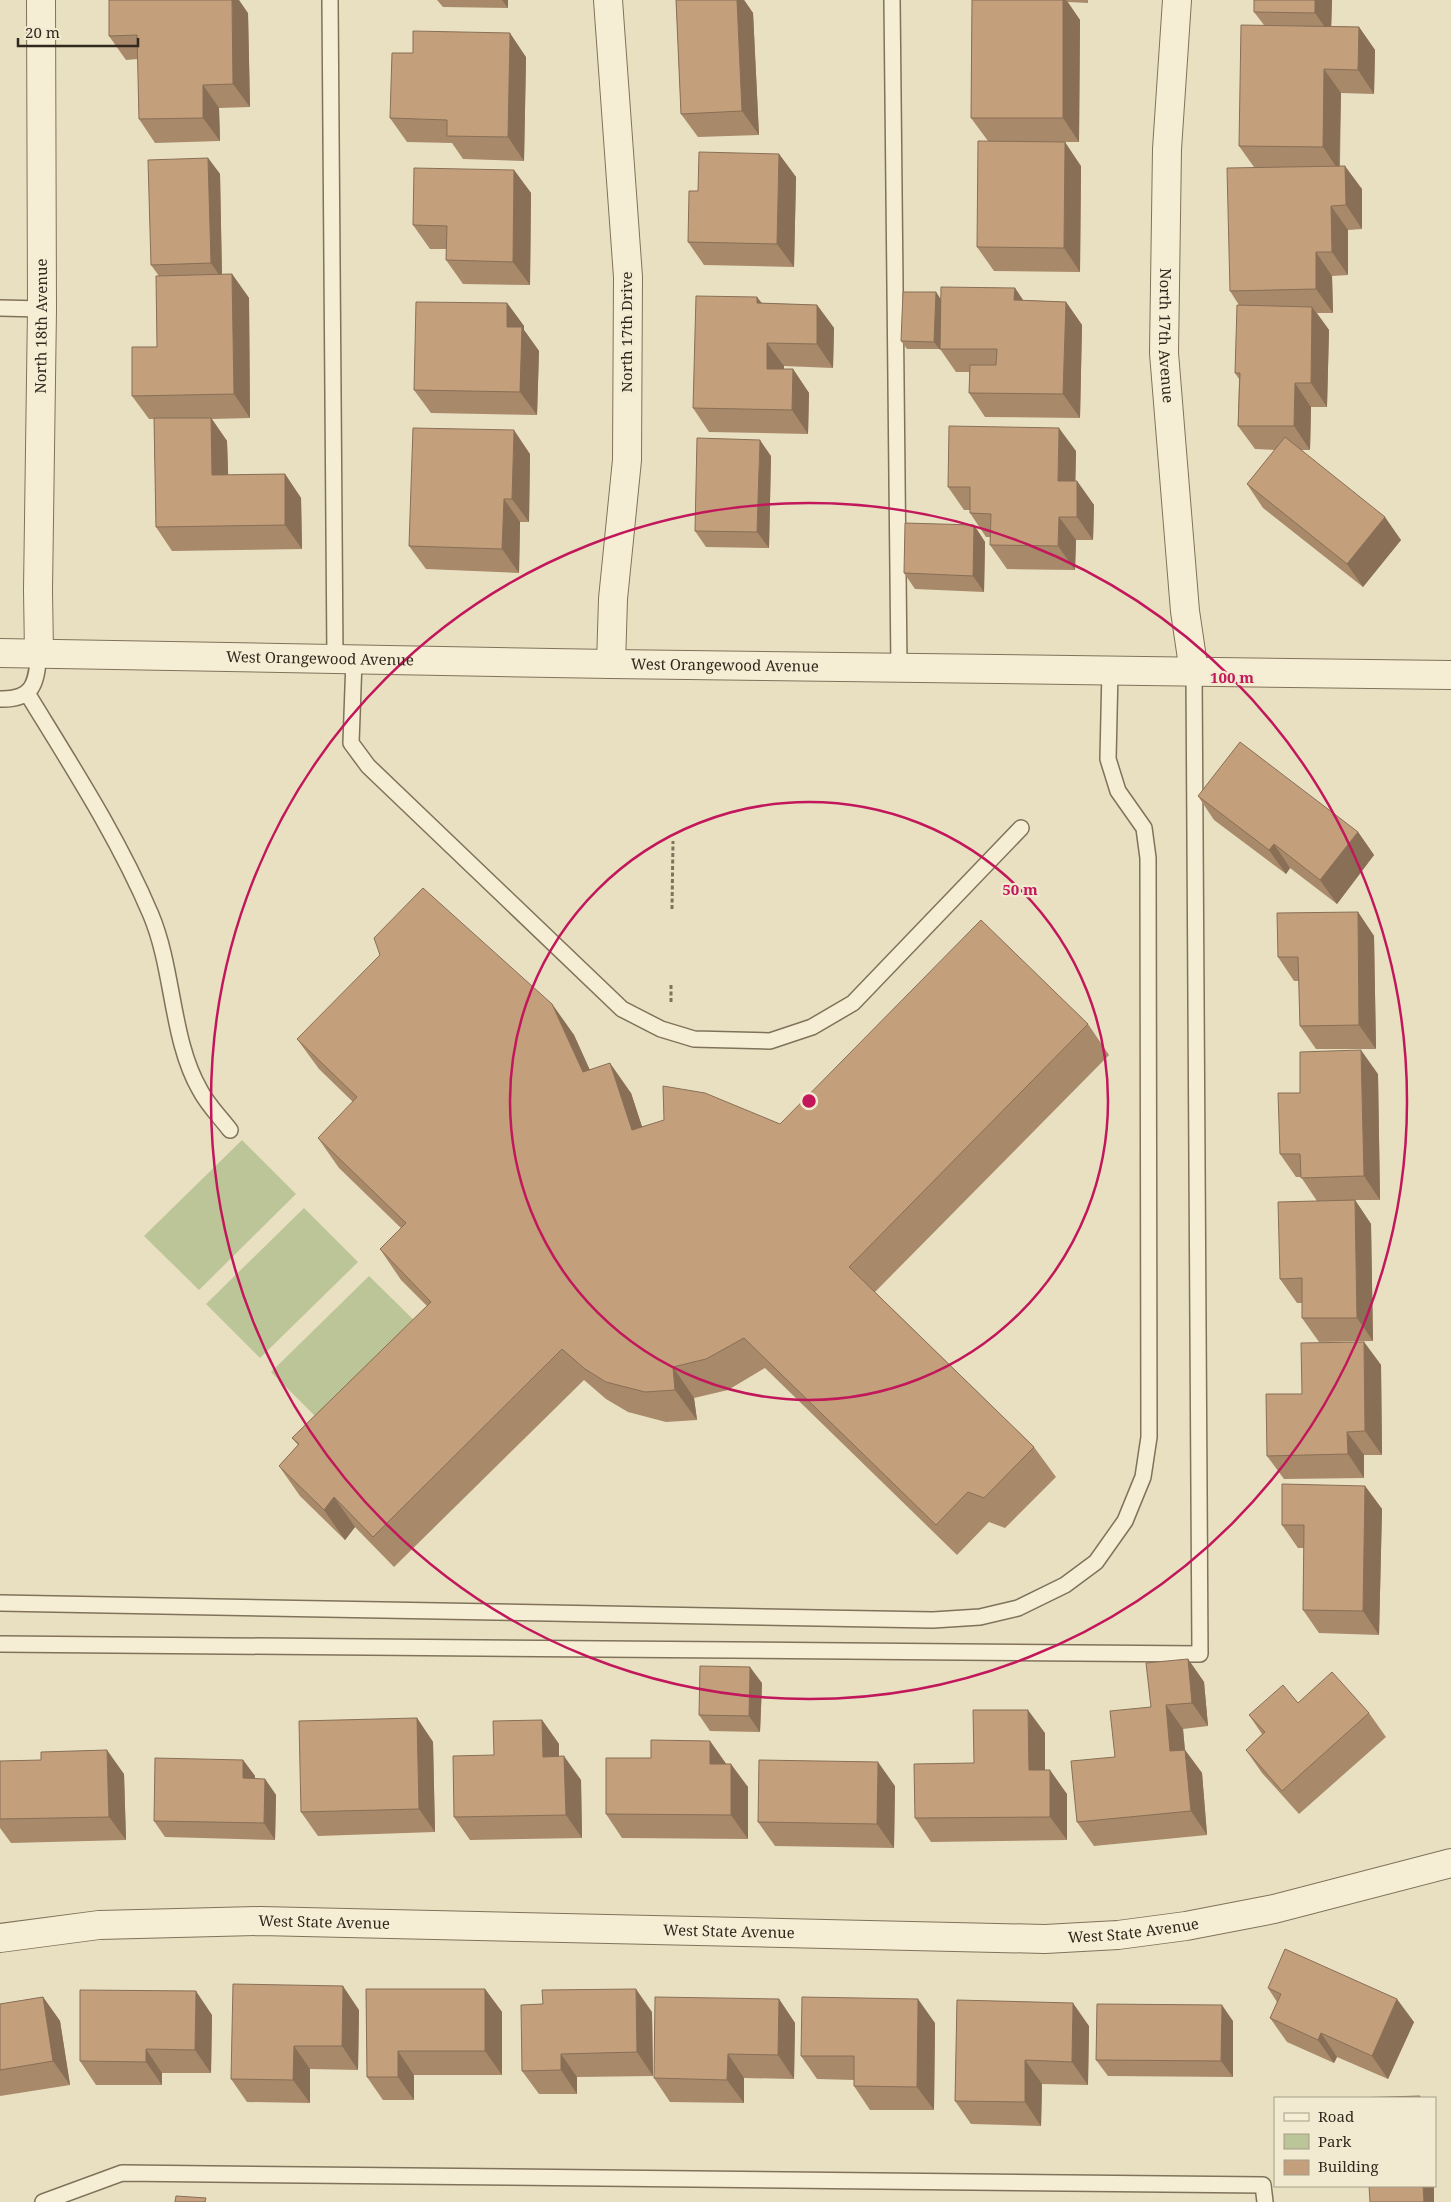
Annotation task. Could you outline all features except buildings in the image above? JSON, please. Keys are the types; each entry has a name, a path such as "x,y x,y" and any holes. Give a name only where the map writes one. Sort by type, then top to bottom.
{"street":[{"name":"North 18th Avenue","path":"39,654 38,590 42,309 41,0"},
{"name":"North 17th Drive","path":"608,0 628,277 627,460 613,599 611,664"},
{"name":"North 17th Avenue","path":"1178,0 1167,149 1164,353 1185,610 1194,672"},
{"name":"West Orangewood Avenue","path":"0,653 611,664 1451,675"},
{"name":"West State Avenue","path":"0,1938 98,1925 260,1921 1046,1938 1118,1935 1186,1926 1274,1909 1451,1863"}],"lane":[{"path":"330,0 345,659 351,743 368,766 622,1009 661,1029 694,1039 770,1041 812,1027 853,1003 1021,828"},
{"path":"892,0 899,668"},
{"path":"0,308 42,309"},
{"path":"0,699 12,700 27,693 35,684 39,654"},
{"path":"0,1604 933,1620 980,1617 1018,1608 1065,1586 1096,1562 1125,1521 1143,1477 1149,1438 1148,858 1144,828 1118,791 1108,758 1110,670"},
{"path":"0,1644 1200,1654 1194,672"},
{"path":"27,693 72,764 110,833 151,915 164,950 184,1048 200,1090 230,1130"},
{"path":"43,2202 122,2173 1263,2185 1265,2202"}],"path":[{"path":"672,908 673,841"},
{"path":"671,1007 672,984"}],"green space":[{"path":"242,1140 296,1194 199,1290 144,1236"},
{"path":"304,1208 358,1262 260,1358 206,1304"},
{"path":"369,1276 423,1329 325,1426 271,1372"}]}
